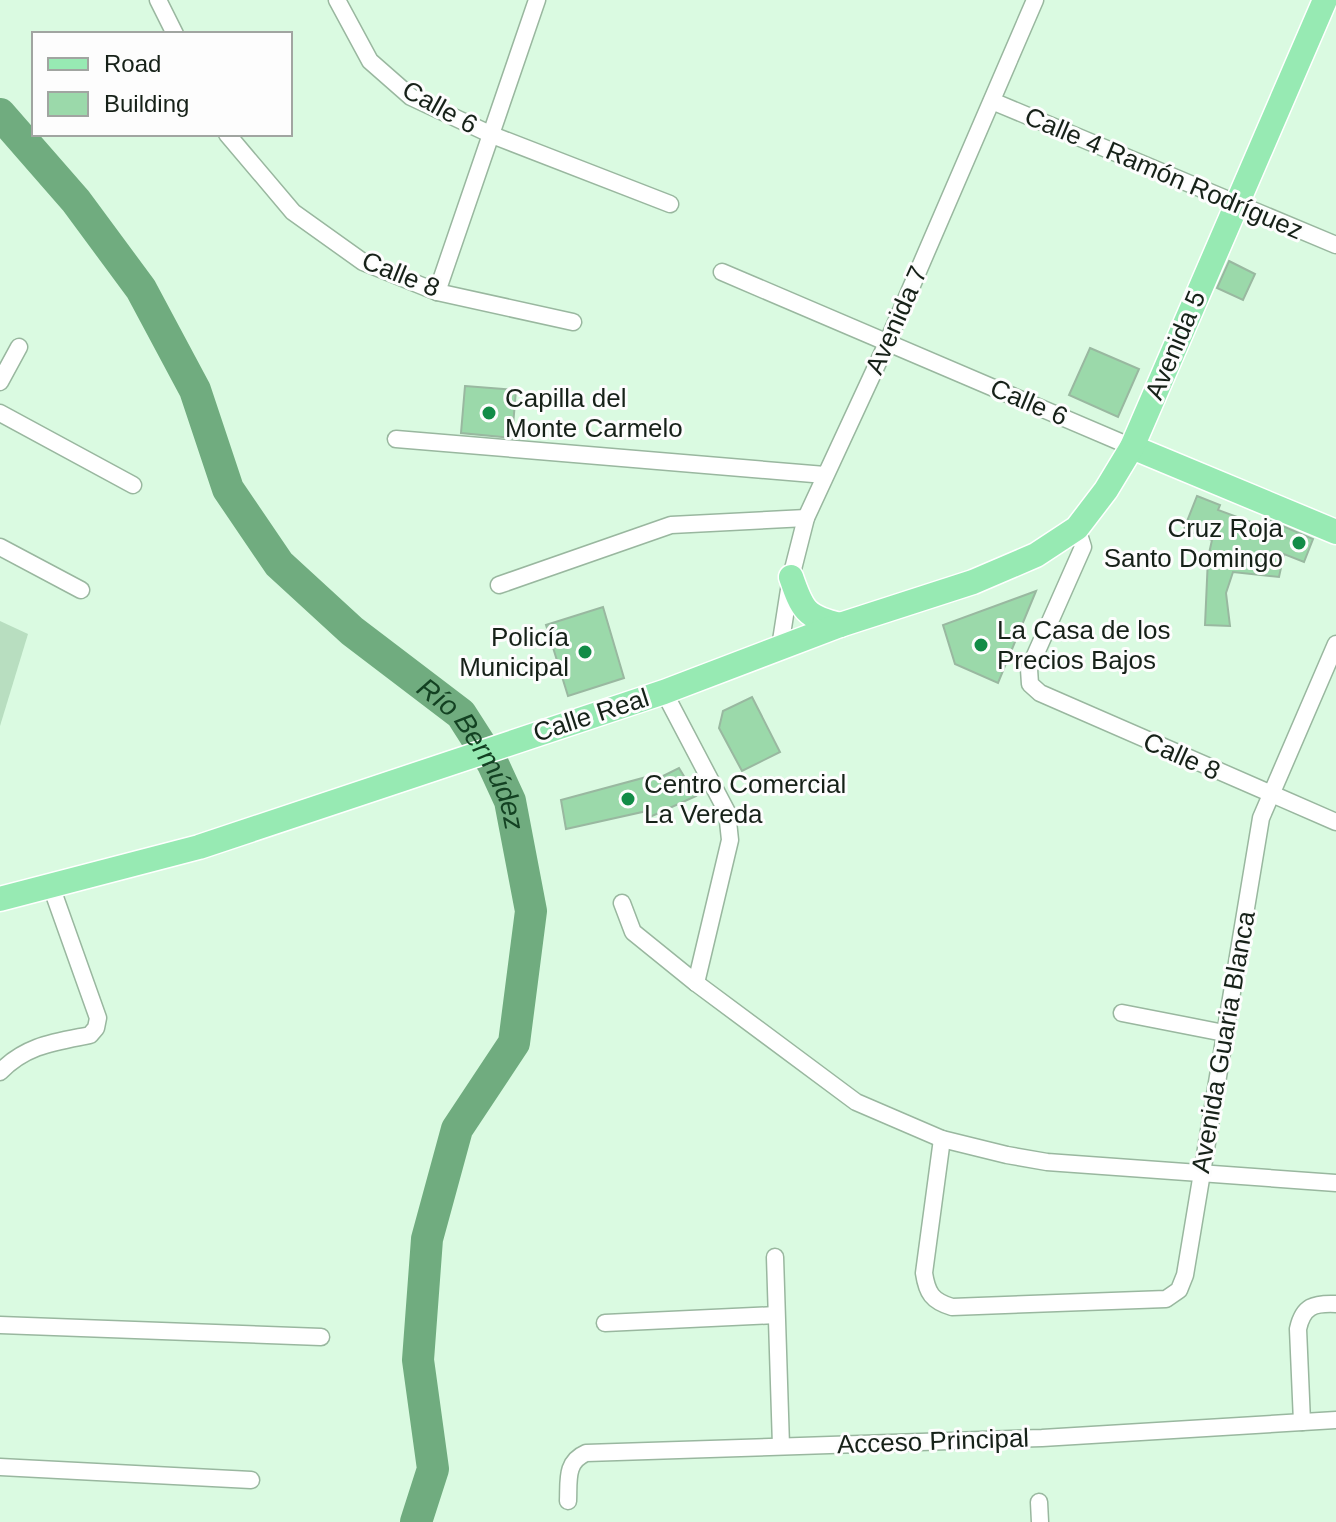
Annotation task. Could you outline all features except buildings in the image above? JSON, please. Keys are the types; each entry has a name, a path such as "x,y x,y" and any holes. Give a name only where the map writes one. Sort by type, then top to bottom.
{"main road":[{"name":"Avenida 5","path":"1077,528 1106,490 1132,447 1325,0"},
{"name":"Calle 6","path":"1132,447 1336,532"},
{"name":"Calle Real","path":"0,899 199,847 664,692 840,625 973,582 1036,555 1077,528"},
{"path":"791,577 801,605 807,612 818,620 840,625"}],"street":[{"path":"158,0 174,32"},
{"name":"Calle 6","path":"337,0 370,61 411,97 492,135 670,204"},
{"path":"437,292 537,0"},
{"name":"Avenida 7","path":"780,647 791,577 806,518 888,341 1035,0"},
{"name":"Calle 4 Ramón Rodríguez","path":"992,101 1336,245"},
{"name":"Calle 8","path":"229,136 293,212 363,262 437,292 573,322"},
{"name":"Calle 6","path":"722,272 1132,447"},
{"path":"0,382 19,347"},
{"path":"0,413 133,485"},
{"path":"396,439 825,475"},
{"path":"499,585 671,525 806,518"},
{"name":"Calle 8","path":"1077,528 1083,547 1029,669 1030,684 1040,693 1336,822"},
{"path":"0,547 81,590"},
{"name":"Avenida Guaria Blanca","path":"942,1139 924,1273 927,1292 938,1303 952,1307 1166,1299 1179,1290 1185,1275 1261,818 1336,644"},
{"path":"664,692 727,812 730,840 696,983"},
{"path":"0,1072 31,1048 90,1035 96,1028 98,1018 51,886"},
{"path":"622,903 633,932 856,1102 942,1139 1047,1162 1336,1183"},
{"path":"1122,1013 1224,1033"},
{"path":"775,1257 781,1446"},
{"path":"1302,1422 1298,1329 1301,1316 1315,1304 1336,1304"},
{"path":"605,1323 776,1315"},
{"path":"0,1325 321,1337"},
{"name":"Acceso Principal","path":"568,1501 570,1467 575,1458 586,1453 1042,1438 1336,1420"},
{"path":"0,1467 251,1480"},
{"path":"1039,1502 1040,1522"}],"green space":[{"path":"0,621 28,634 0,726"}],"waterway":[{"name":"Río Bermúdez","path":"0,114 76,201 141,289 195,390 228,489 279,564 352,631 461,714 493,764 510,801 531,911 514,1043 457,1129 427,1239 418,1360 433,1469 416,1522"}],"place":[{"name":"Capilla del Monte Carmelo","path":"489,413"},
{"name":"Cruz Roja Santo Domingo","path":"1299,543"},
{"name":"La Casa de los Precios Bajos","path":"981,645"},
{"name":"Policía Municipal","path":"585,652"},
{"name":"Centro Comercial La Vereda","path":"628,799"}]}
